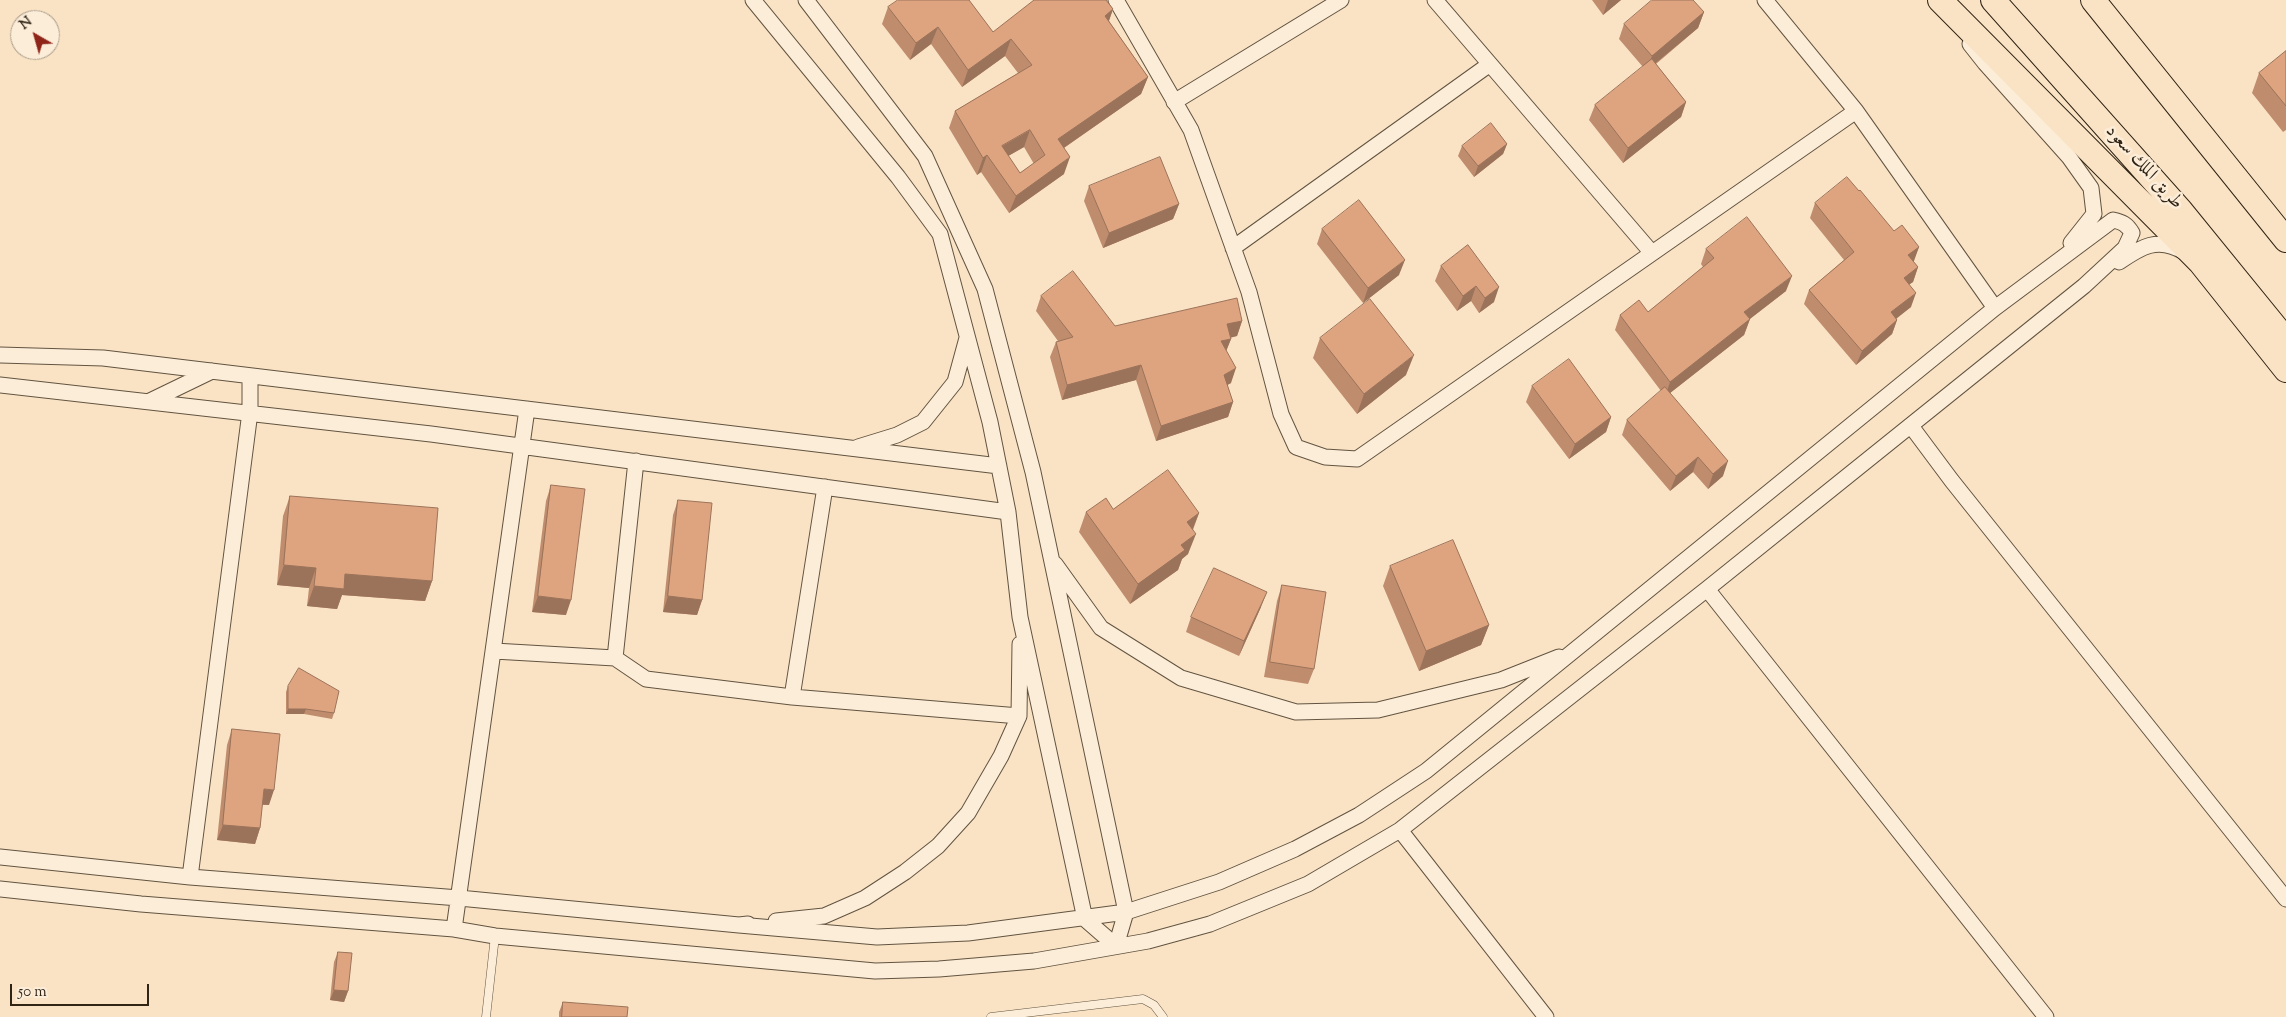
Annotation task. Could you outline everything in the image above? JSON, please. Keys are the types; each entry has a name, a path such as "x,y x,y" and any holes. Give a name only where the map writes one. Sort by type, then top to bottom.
{"main road":[{"path":"1939,0 2200,262 2286,370"},
{"name":"طريق الملك سعود","path":"1993,0 2181,211 2286,340"},
{"path":"2093,0 2286,240"}],"street":[{"path":"753,0 898,177 940,234 990,422 1008,512 1020,617 1085,919 1116,946"},
{"path":"806,0 925,156 985,289 1033,472 1126,912 1116,946"},
{"path":"1116,0 1191,130 1249,292 1280,414 1296,447 1325,457 1357,459 1856,111"},
{"path":"1174,102 1341,0"},
{"path":"1435,0 1652,254"},
{"path":"1765,0 1856,111 1995,308"},
{"path":"1939,0 1984,63 2069,157 2091,188 2094,214 2058,259"},
{"path":"1233,248 1490,64"},
{"path":"0,857 190,877 459,898 877,937 968,933 1085,919 1126,912 1228,878 1296,850 1359,815 1426,771 1995,308 2058,259 2113,220 2123,222 2132,233 2125,248 2084,286 1708,589 1400,830 1308,884 1218,921 1148,941 1034,960 939,969 874,971 495,936 454,928 141,904 0,889"},
{"path":"2084,286 2139,248 2161,244 2174,246 2200,262"},
{"path":"853,448 897,435 923,422 955,382 968,337"},
{"path":"0,355 103,358 999,466"},
{"path":"150,401 212,371"},
{"path":"190,877 250,412 250,376"},
{"path":"0,385 250,412 522,446 1008,512"},
{"path":"454,928 494,651 526,409"},
{"path":"1911,426 1952,481 2286,899"},
{"path":"615,658 636,461"},
{"path":"792,697 825,487"},
{"path":"1052,559 1101,628 1181,678 1296,712 1378,710 1501,680 1574,651"},
{"path":"1708,589 2046,1017"},
{"path":"739,925 824,916 865,898 906,872 938,846 968,813 1001,756 1019,716 1020,617"},
{"path":"494,651 615,658 646,679 792,697 1019,716"},
{"path":"1400,830 1546,1017"}],"lane":[{"path":"486,1017 495,936"},
{"path":"991,1017 1143,999 1154,1005 1164,1017"}],"building":[{"path":"898,0 969,0 993,32 1034,0 1106,0 1113,9 1105,16 1148,77 1058,139 1070,157 1016,196 987,155 983,158 955,111 1032,65 1011,39 968,70 938,27 916,43 888,7","holes":["1030,130 1045,155 1020,173 1002,146"]},
{"path":"1652,0 1693,0 1704,12 1652,56 1624,24"},
{"path":"2286,51 2286,106 2259,73"},
{"path":"1652,59 1686,102 1628,148 1595,105"},
{"path":"1491,123 1507,144 1478,166 1462,146"},
{"path":"1160,157 1179,204 1109,233 1089,186"},
{"path":"1847,177 1894,231 1902,225 1919,247 1908,255 1918,267 1904,278 1916,293 1891,312 1897,320 1862,351 1809,290 1854,252 1815,203"},
{"path":"1359,200 1405,260 1368,288 1322,229"},
{"path":"1747,217 1792,276 1744,312 1750,319 1670,382 1620,315 1639,300 1648,312 1714,258 1706,249"},
{"path":"1468,245 1499,287 1485,298 1476,286 1463,296 1441,266"},
{"path":"1073,271 1115,326 1237,298 1242,321 1227,324 1231,339 1221,341 1236,368 1224,375 1233,402 1161,426 1141,365 1067,385 1056,342 1073,337 1041,296"},
{"path":"1370,299 1414,355 1364,394 1320,338"},
{"path":"1569,359 1611,417 1575,444 1532,386"},
{"path":"1665,387 1728,461 1713,474 1698,457 1676,476 1627,420"},
{"path":"1168,470 1199,513 1187,522 1196,534 1181,545 1185,550 1138,584 1086,512 1106,498 1113,509"},
{"path":"551,485 585,489 571,600 538,596"},
{"path":"290,496 438,508 432,581 345,574 344,589 314,586 316,568 284,565"},
{"path":"678,500 712,503 702,600 668,596"},
{"path":"1453,540 1489,625 1426,651 1390,566"},
{"path":"1214,568 1267,592 1244,641 1191,617"},
{"path":"1282,585 1326,592 1314,669 1270,662"},
{"path":"299,668 339,691 334,713 306,709 288,709 288,686"},
{"path":"232,729 280,734 274,790 264,789 260,828 223,825"},
{"path":"338,952 352,953 348,991 334,990"},
{"path":"563,1002 628,1007 627,1017 562,1017"}]}
